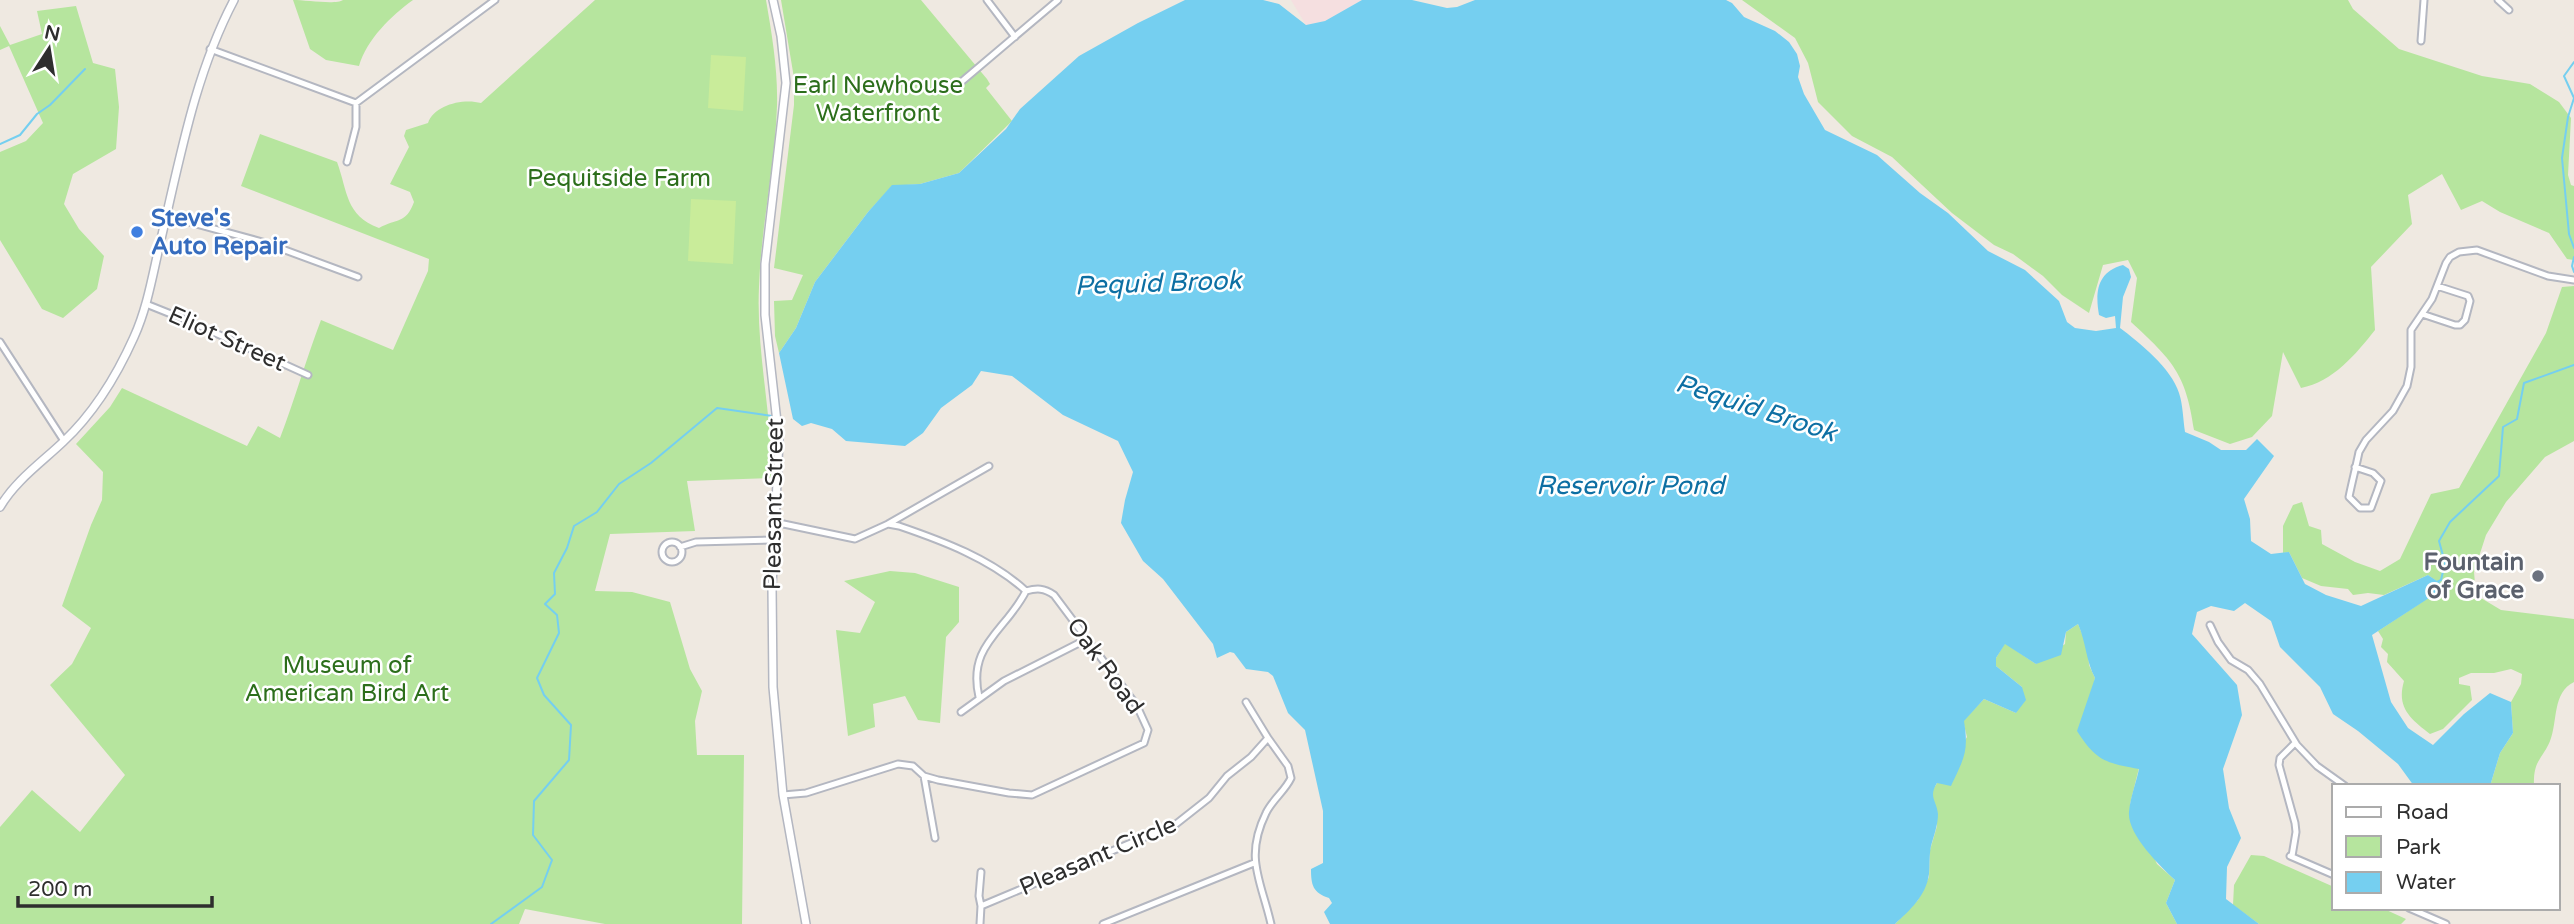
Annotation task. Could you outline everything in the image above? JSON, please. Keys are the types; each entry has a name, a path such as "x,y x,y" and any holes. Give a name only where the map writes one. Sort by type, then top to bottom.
{"main road":[{"path":"0,507 33,469 64,441 103,395 120,366 146,304 210,49 234,0"},
{"name":"Pleasant Street","path":"773,0 781,36 786,83 765,264 765,315 779,440 772,587 773,687 783,795 806,924"}],"street":[{"path":"356,103 495,0"},
{"path":"986,0 1015,37"},
{"path":"960,83 1058,0"},
{"path":"2421,41 2424,0"},
{"path":"2498,0 2509,10"},
{"path":"210,49 356,103"},
{"path":"347,162 356,127 356,103"},
{"path":"167,216 255,240 358,277"},
{"path":"2355,467 2373,473 2381,481 2371,508 2360,508 2349,498 2355,467 2361,446 2393,411 2407,386 2411,367 2411,330 2437,286 2450,257 2468,250 2477,250 2548,276 2574,280"},
{"path":"2422,314 2455,325 2460,325 2465,320 2470,300 2468,296 2437,286"},
{"name":"Eliot Street","path":"146,304 308,375"},
{"path":"0,342 64,441"},
{"path":"774,522 855,538 888,524 989,466"},
{"name":"Oak Road","path":"783,795 806,793 898,764 913,766 925,776 1032,795 1144,743 1148,730 1138,706 1054,595 1037,588 1026,591 976,557 918,533 888,524"},
{"path":"680,547 695,542 719,540 774,540"},
{"path":"979,697 976,672 982,650 1015,610 1026,591"},
{"path":"2210,625 2231,660 2248,670 2260,684 2295,743 2317,766 2342,784"},
{"path":"961,712 1013,676 1087,639"},
{"path":"1246,702 1288,766 1292,778 1265,815 1254,852 1254,863 1263,887 1271,924"},
{"name":"Pleasant Circle","path":"981,906 1176,824 1209,798 1227,776 1251,757 1268,738"},
{"path":"2295,743 2280,758 2279,765 2295,823 2291,856 2332,874"},
{"path":"925,776 935,838"},
{"path":"1103,924 1254,863"},
{"name":"Pleasant Circle","path":"980,924 981,872"},
{"path":"2414,910 2446,924"}],"shaded area":[{"path":"1291,0 1362,0 1325,21 1306,25"}],"green space":[{"path":"293,0 413,0 381,29 359,66 326,60 310,49"},
{"name":"Museum of American Bird Art","path":"595,0 766,0 776,66 777,106 760,264 759,311 772,478 687,481 695,531 610,534 595,591 632,592 670,602 690,669 702,691 695,721 697,755 744,755 742,924 605,924 525,909 519,924 0,924 0,827 32,790 80,832 125,775 50,685 72,664 91,628 62,606 102,500 103,472 76,444 110,407 122,388 247,446 258,426 280,438 321,320 393,350 428,271 429,259 241,186 260,134 337,162 349,201 368,223 379,228 400,220 408,214 414,202 410,192 390,184 409,147 404,136 406,130 428,123 436,112 450,104 466,101 481,103"},
{"name":"Earl Newhouse Waterfront","path":"781,0 921,0 987,79 990,84 986,88 1012,121 959,173 920,184 892,186 868,212 815,282 796,328 779,353 775,336 774,301 792,300 803,275 774,268 794,105 794,78"},
{"path":"1742,0 2348,0 2353,9 2399,49 2482,76 2530,84 2559,102 2571,118 2568,175 2571,185 2574,186 2574,260 2567,259 2549,233 2500,212 2482,201 2461,210 2442,174 2408,195 2412,224 2371,267 2375,330 2352,357 2333,373 2313,385 2301,388 2283,352 2272,416 2252,437 2230,444 2194,430 2187,394 2175,369 2131,322 2137,278 2128,260 2103,265 2089,313 2062,295 2043,276 2013,254 1994,245 1952,213 1892,157 1852,136 1818,102 1808,63 1795,38"},
{"path":"76,6 93,63 115,69 119,107 116,149 73,174 64,204 79,229 104,256 97,289 63,318 42,309 0,240 0,152 26,141 43,123 9,46 0,50 0,26 10,45 42,34 37,11"},
{"path":"711,55 746,57 743,111 708,108"},
{"path":"691,199 736,201 733,264 688,261"},
{"path":"2574,286 2574,441 2545,457 2506,502 2486,535 2474,572 2476,595 2501,610 2574,619 2574,682 2562,693 2559,700 2550,741 2535,771 2534,784 2491,784 2500,753 2513,733 2511,702 2521,684 2522,674 2511,669 2494,673 2471,673 2459,678 2459,684 2470,686 2472,700 2443,729 2430,734 2407,712 2402,699 2404,681 2387,662 2388,654 2381,647 2383,639 2378,631 2445,587 2428,575 2384,595 2353,595 2348,589 2321,586 2302,578 2289,552 2283,553 2283,526 2293,505 2302,502 2309,526 2321,530 2322,544 2355,562 2380,571 2400,559 2431,494 2459,488 2546,333 2562,287"},
{"path":"890,571 915,573 959,587 959,622 946,637 940,723 918,720 905,696 873,704 875,727 848,736 836,630 860,633 875,602 844,581"},
{"path":"2078,624 2088,648 2089,665 2095,678 2091,696 2139,768 2130,804 2157,864 2175,880 2166,903 2177,924 1895,924 1918,900 1929,877 1930,850 1937,826 1932,791 1967,737 1963,721 1984,699 2016,713 2022,687 1996,666 1996,658 2005,643 2036,664 2065,644 2066,632"},
{"path":"2251,855 2264,856 2332,886 2332,910 2386,910 2406,919 2401,924 2259,924 2233,905 2234,885"}],"water":[{"name":"Reservoir Pond","path":"1185,0 1263,0 1279,4 1306,25 1325,21 1362,0 1412,0 1447,8 1475,0 1726,0 1732,3 1744,17 1775,31 1789,42 1797,54 1800,66 1798,77 1804,94 1825,130 1877,155 1920,193 1948,213 1988,251 2025,270 2059,301 2067,322 2075,328 2096,331 2116,328 2115,316 2106,318 2099,315 2098,291 2103,278 2114,268 2123,265 2129,269 2131,277 2123,297 2120,328 2145,348 2170,375 2180,398 2185,432 2221,450 2246,450 2257,439 2274,456 2244,499 2250,519 2251,541 2271,554 2289,552 2305,584 2326,595 2361,606 2428,575 2446,587 2372,635 2391,702 2408,728 2433,745 2490,693 2511,702 2513,733 2500,753 2491,784 2413,784 2398,764 2333,714 2320,687 2280,647 2271,621 2245,603 2234,611 2211,606 2197,612 2192,634 2237,685 2242,715 2223,769 2229,808 2241,838 2227,867 2226,899 2259,924 2177,924 2166,903 2175,880 2146,849 2130,821 2129,812 2139,769 2118,765 2096,755 2077,731 2095,678 2078,624 2066,632 2061,655 2036,664 2005,644 1996,658 1996,666 2022,687 2026,700 2016,713 1984,699 1964,721 1966,748 1959,768 1951,786 1937,783 1933,792 1938,818 1930,850 1925,889 1895,924 1330,924 1324,912 1332,903 1329,898 1316,891 1312,880 1311,869 1323,863 1323,811 1305,730 1288,713 1273,676 1268,672 1246,669 1234,653 1217,658 1213,644 1163,579 1143,561 1121,523 1133,472 1118,441 1063,415 1012,376 981,371 972,385 941,408 923,433 905,446 846,441 832,429 811,423 802,426 793,419 779,353 796,328 815,282 868,212 892,185 920,184 959,173 1006,129 1020,109 1079,56"}],"waterway":[{"name":"Pequid Brook","path":"2574,62 2564,76 2574,98 2568,117 2562,158 2569,234 2574,248"},
{"path":"0,144 20,135 37,114 50,105 85,69"},
{"name":"Pequid Brook","path":"2574,257 2574,272"},
{"name":"Pequid Brook","path":"2437,582 2441,580 2445,563 2439,541 2450,522 2499,476 2503,427 2517,419 2524,383 2574,365"},
{"name":"Pequid Brook","path":"491,924 542,887 552,860 533,835 534,801 569,760 571,725 544,695 537,678 559,633 557,615 545,604 555,594 554,573 567,548 574,526 597,512 619,484 651,463 717,408 772,416"}],"place":[{"name":"Steve's Auto Repair","path":"137,232"},
{"name":"Fountain of Grace","path":"2538,576"}],"park label":[{"name":"Pequitside Farm","path":"619,178"}]}
